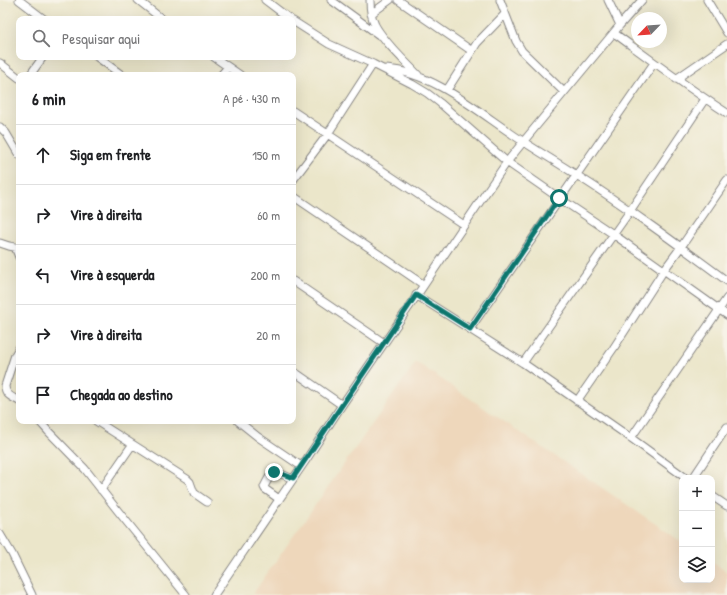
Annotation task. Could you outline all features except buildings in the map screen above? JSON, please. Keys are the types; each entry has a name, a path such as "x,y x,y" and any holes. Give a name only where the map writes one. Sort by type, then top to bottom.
{"street":[{"path":"19,0 40,16"},
{"path":"138,0 158,16"},
{"path":"266,0 286,16"},
{"path":"331,0 384,39 419,77"},
{"path":"370,0 371,14 384,39"},
{"path":"371,14 390,0"},
{"path":"398,0 472,51"},
{"path":"500,0 516,42 522,51 564,92"},
{"path":"608,0 620,25"},
{"path":"214,595 507,162 642,0"},
{"path":"707,0 727,33"},
{"path":"447,90 477,43 505,14"},
{"path":"296,23 329,44 374,64 427,93 507,162 613,234 727,315"},
{"path":"614,33 676,79 727,112"},
{"path":"676,79 727,44"},
{"path":"32,72 41,60"},
{"path":"101,60 118,72"},
{"path":"219,60 236,72"},
{"path":"0,63 16,76"},
{"path":"470,329 559,198 654,63"},
{"path":"296,176 327,134 374,64"},
{"path":"223,72 228,66"},
{"path":"384,69 397,70 419,77 447,90 523,142 576,174 727,281"},
{"path":"523,363 630,211 705,99"},
{"path":"296,113 464,225"},
{"path":"0,127 6,133 16,150"},
{"path":"577,401 664,270 727,180"},
{"path":"296,198 424,285"},
{"path":"0,243 16,247"},
{"path":"296,283 384,343"},
{"path":"416,295 523,363 682,475"},
{"path":"631,438 727,298"},
{"path":"16,353 5,390 16,399"},
{"path":"296,373 342,405"},
{"path":"42,424 85,469 186,595"},
{"path":"100,424 190,482 194,493 208,502"},
{"path":"242,424 258,437 301,466"},
{"path":"695,475 727,427"},
{"path":"101,490 132,445"},
{"path":"279,499 264,487 271,474 277,472 293,478"},
{"path":"715,498 727,506"},
{"path":"0,534 12,554 32,595"}],"shaded area":[{"path":"416,362 679,540 679,583 715,583 715,564 727,572 727,595 252,595"}],"route":[{"path":"274,472 293,478 416,295 470,329 559,198"}]}
